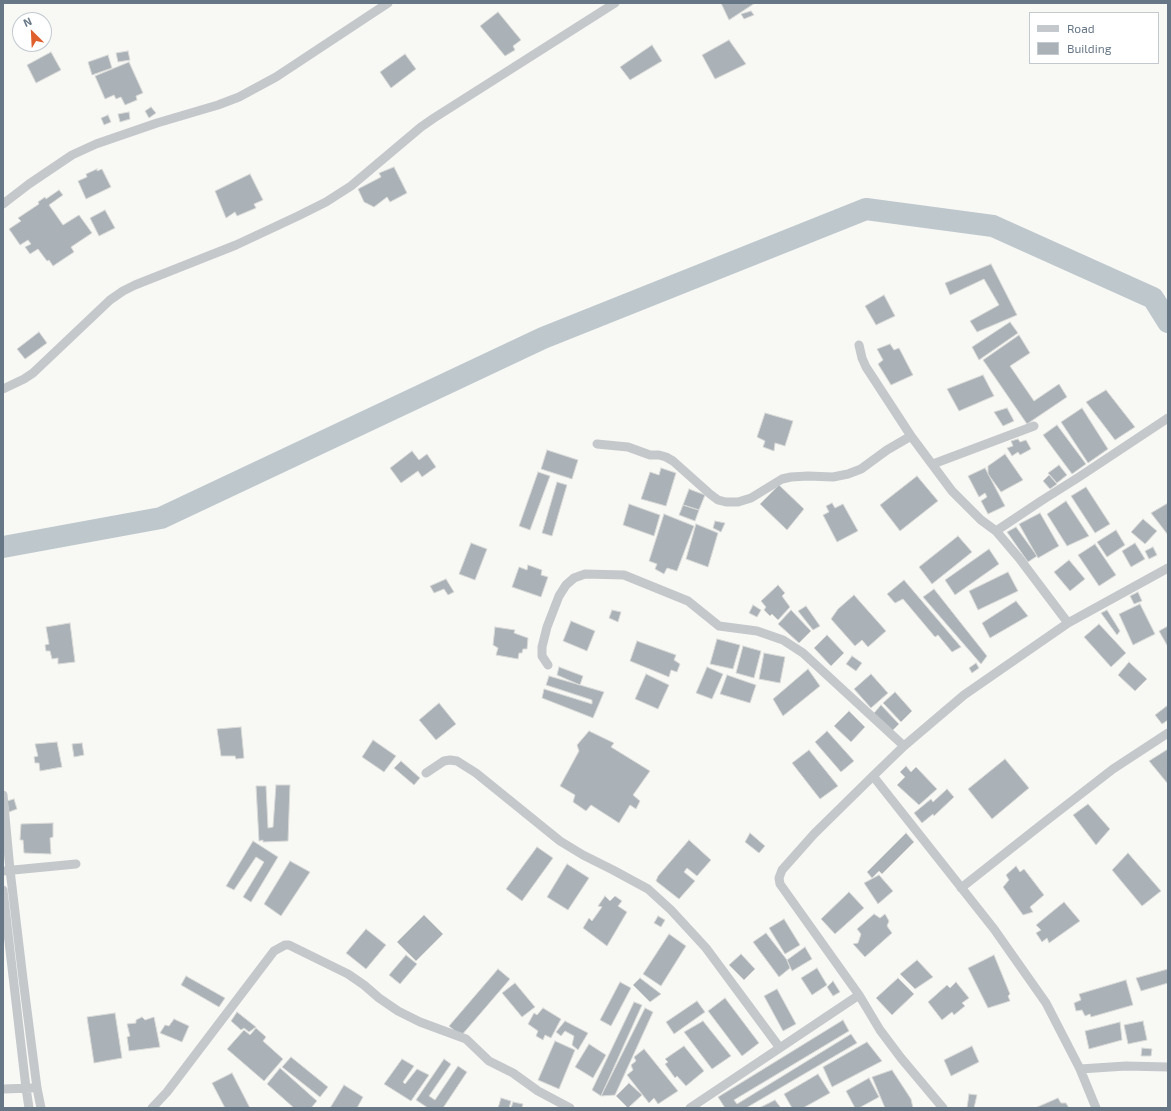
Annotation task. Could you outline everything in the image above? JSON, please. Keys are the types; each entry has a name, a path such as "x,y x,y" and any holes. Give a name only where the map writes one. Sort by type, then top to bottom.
{"street":[{"path":"3,204 29,184 72,155 96,144 218,105 239,96 276,76 388,3"},
{"path":"3,389 33,373 110,300 123,291 236,245 326,202 351,186 412,134 434,118 615,3"},
{"path":"859,345 862,358 866,366 911,436 952,491 982,520 996,531 1019,558 1068,623"},
{"path":"996,531 1168,418"},
{"path":"933,464 1034,426"},
{"path":"597,444 628,448 650,455 666,457 673,461 718,500 738,502 751,498 777,482 791,477 833,476 848,474 861,469 887,450 911,436"},
{"path":"943,1108 901,1058 880,1030 859,995 780,884 779,878 782,870 814,834 904,746 964,695 1068,623 1168,568"},
{"path":"548,665 542,656 542,647 547,627 558,596 566,585 574,578 585,574 624,575 688,601 719,626 757,631 783,640 803,653 904,746"},
{"path":"961,888 1113,769 1168,732"},
{"path":"426,773 444,761 457,761 476,773 560,841 583,855 648,889 671,910 706,948 780,1048"},
{"path":"873,776 994,929 1046,1003 1080,1069 1096,1108"},
{"path":"3,795 6,870 21,958 37,1088 41,1108"},
{"path":"6,870 76,864"},
{"path":"3,890 7,959 29,1108"},
{"path":"152,1108 167,1092 274,950 284,945 289,945 348,974 398,1011 420,1022 466,1039 489,1061 513,1073 538,1091 570,1108"},
{"path":"7,959 21,958"},
{"path":"690,1108 859,995"},
{"path":"1080,1069 1126,1066 1168,1067"},
{"path":"3,1089 37,1088"}],"building":[{"path":"721,3 755,3 729,20"},
{"path":"751,11 754,15 744,19 741,14"},
{"path":"498,12 521,40 513,46 515,50 505,56 480,26"},
{"path":"729,40 746,64 715,79 702,55"},
{"path":"652,45 662,61 630,80 620,67"},
{"path":"128,51 130,60 118,62 116,53"},
{"path":"51,52 61,70 36,83 27,65"},
{"path":"405,54 416,69 391,88 380,72"},
{"path":"108,55 112,68 92,75 88,62"},
{"path":"129,62 143,93 136,96 137,100 125,105 121,97 116,99 114,95 105,99 95,76"},
{"path":"151,107 156,113 149,118 145,111"},
{"path":"129,112 130,119 120,122 118,114"},
{"path":"108,115 111,122 104,125 101,118"},
{"path":"394,167 407,193 390,202 387,197 374,207 364,202 358,189 381,177 379,173"},
{"path":"97,169 97,171 102,169 111,187 86,199 78,181 87,177 86,174"},
{"path":"250,174 263,200 254,204 256,208 237,216 235,212 226,218 215,191"},
{"path":"59,190 63,195 49,205 63,225 79,215 92,233 71,247 74,252 53,266 38,249 30,254 25,247 31,244 28,240 20,245 9,229 21,221 18,218 39,204 38,202 45,197 46,199"},
{"path":"105,210 115,228 99,236 90,218"},
{"path":"991,264 1017,315 977,332 970,321 999,305 984,279 950,295 945,283"},
{"path":"884,295 895,316 876,325 865,306"},
{"path":"1010,322 1018,333 979,360 972,347"},
{"path":"39,332 47,343 25,359 17,349"},
{"path":"1019,335 1030,353 1010,366 1034,401 1059,384 1067,397 1027,424 983,360"},
{"path":"890,344 894,350 899,348 913,375 891,385 878,364 883,360 877,349"},
{"path":"983,375 994,396 959,411 947,389"},
{"path":"1106,390 1135,427 1115,440 1086,402"},
{"path":"1007,408 1014,421 1003,426 994,412"},
{"path":"1082,408 1108,449 1088,463 1061,422"},
{"path":"765,413 793,421 785,446 775,443 774,451 763,447 765,441 757,437"},
{"path":"1057,425 1086,464 1072,474 1043,435"},
{"path":"1018,439 1020,442 1026,440 1031,449 1020,455 1018,452 1012,456 1007,448 1013,446 1011,441"},
{"path":"547,450 578,460 572,479 541,469"},
{"path":"412,451 419,460 427,454 436,467 422,477 418,471 401,483 390,468"},
{"path":"1005,454 1023,480 1001,492 988,474 988,466"},
{"path":"1059,465 1067,475 1057,483 1048,473"},
{"path":"661,468 676,473 666,506 641,499 650,472 659,475"},
{"path":"985,468 1005,506 988,514 981,501 987,497 985,493 979,497 968,476"},
{"path":"538,472 550,476 530,530 519,526"},
{"path":"1049,475 1057,484 1050,489 1043,481"},
{"path":"917,476 938,501 900,531 880,505"},
{"path":"557,482 567,485 552,536 542,533"},
{"path":"779,485 804,509 787,530 760,504"},
{"path":"1086,487 1110,524 1095,533 1071,496"},
{"path":"689,489 705,495 699,510 683,505"},
{"path":"1066,501 1089,536 1067,546 1047,514"},
{"path":"832,503 835,508 843,504 858,531 837,542 823,515 829,512 826,506"},
{"path":"1168,503 1168,535 1151,513"},
{"path":"629,504 660,515 654,536 623,525"},
{"path":"683,505 699,510 695,521 679,515"},
{"path":"1040,513 1059,546 1038,558 1019,524"},
{"path":"664,514 694,526 677,571 667,568 664,574 655,569 657,564 649,561"},
{"path":"1143,519 1157,531 1145,544 1131,532"},
{"path":"715,521 725,523 721,532 713,528"},
{"path":"696,524 718,533 708,567 686,559"},
{"path":"1016,527 1037,556 1028,562 1007,532"},
{"path":"1116,530 1125,545 1107,557 1097,542"},
{"path":"958,536 972,552 932,584 919,567"},
{"path":"471,543 487,549 475,580 459,574"},
{"path":"1135,543 1145,559 1131,567 1122,551"},
{"path":"1095,544 1116,575 1099,586 1078,555"},
{"path":"1153,547 1157,555 1149,559 1145,551"},
{"path":"989,549 999,564 955,595 945,580"},
{"path":"1069,560 1085,579 1070,591 1054,572"},
{"path":"528,565 542,570 541,575 548,577 541,597 512,587 519,567 527,570"},
{"path":"1008,572 1018,591 978,610 969,591"},
{"path":"446,579 454,592 448,595 444,589 434,593 430,586"},
{"path":"904,580 961,647 952,652 938,635 935,637 903,599 895,603 887,594"},
{"path":"778,585 785,593 782,596 790,607 778,620 772,614 770,616 764,610 766,607 761,601"},
{"path":"934,589 987,656 981,664 923,597"},
{"path":"1138,592 1142,601 1134,604 1130,596"},
{"path":"854,595 886,631 868,647 862,640 855,646 831,619 838,609"},
{"path":"1016,601 1028,616 990,638 982,623"},
{"path":"1140,604 1155,634 1133,645 1119,614"},
{"path":"753,605 761,610 757,617 749,613"},
{"path":"806,606 820,626 813,630 798,611"},
{"path":"612,610 621,612 618,622 609,618"},
{"path":"791,610 811,631 799,643 778,624"},
{"path":"1107,610 1120,631 1117,635 1101,613"},
{"path":"571,621 595,631 587,651 563,641"},
{"path":"70,623 75,662 58,664 58,658 52,659 50,651 46,651 45,645 49,644 46,627"},
{"path":"1099,624 1126,653 1111,667 1084,637"},
{"path":"1168,626 1168,647 1159,631"},
{"path":"495,627 515,630 514,633 528,638 527,649 523,649 522,653 519,653 518,659 496,655 498,648 493,645"},
{"path":"827,635 844,653 831,666 814,648"},
{"path":"717,639 740,645 733,669 710,664"},
{"path":"637,641 676,655 674,660 680,664 677,672 671,670 669,677 630,661"},
{"path":"743,646 761,651 754,678 736,673"},
{"path":"764,653 785,657 780,683 759,679"},
{"path":"852,656 862,663 856,671 846,664"},
{"path":"1129,662 1147,679 1135,691 1118,675"},
{"path":"976,663 979,668 972,673 969,668"},
{"path":"559,667 583,676 580,685 557,675"},
{"path":"707,667 723,674 712,699 696,693"},
{"path":"808,669 820,686 783,716 773,699"},
{"path":"646,674 669,685 658,709 635,699"},
{"path":"871,674 888,693 871,708 854,689"},
{"path":"727,675 756,685 750,703 720,694"},
{"path":"549,676 604,692 593,718 542,698 544,689 592,704 592,700 546,685"},
{"path":"895,692 912,711 901,722 883,703"},
{"path":"439,703 456,724 436,740 419,720"},
{"path":"881,705 899,724 892,731 874,713"},
{"path":"1168,705 1168,720 1162,724 1155,715"},
{"path":"849,711 865,727 851,742 834,726"},
{"path":"241,727 244,758 236,759 235,756 221,756 217,729"},
{"path":"589,731 614,743 611,747 650,771 633,795 640,801 636,809 630,805 619,823 591,805 586,811 573,802 575,795 560,786 579,751 577,745"},
{"path":"827,731 854,761 841,772 815,742"},
{"path":"373,740 396,756 384,772 362,757"},
{"path":"57,742 62,767 40,771 39,763 35,763 34,757 38,756 35,744"},
{"path":"82,743 84,755 74,757 72,744"},
{"path":"1168,749 1168,784 1149,761"},
{"path":"809,750 838,786 820,799 792,763"},
{"path":"1005,759 1029,788 992,819 968,789"},
{"path":"401,761 420,778 414,785 394,768"},
{"path":"906,766 911,772 916,767 937,789 919,805 897,785 905,777 900,772"},
{"path":"276,785 290,785 288,841 259,841 256,786 266,786 268,828 273,827"},
{"path":"947,789 954,797 934,816 933,814 922,823 914,813 931,799 933,802"},
{"path":"14,799 17,809 9,812 7,801"},
{"path":"1088,804 1110,829 1096,845 1073,815"},
{"path":"53,823 53,837 50,838 51,854 24,853 23,840 20,840 21,824"},
{"path":"750,833 765,846 759,853 745,842"},
{"path":"906,833 914,842 882,874 879,871 872,878 867,872"},
{"path":"689,840 711,860 697,876 687,868 684,872 695,881 679,899 656,881 658,876"},
{"path":"253,841 278,857 251,902 243,897 264,862 256,857 234,890 226,886"},
{"path":"537,847 553,858 522,901 506,889"},
{"path":"1128,853 1161,891 1142,906 1112,870"},
{"path":"290,861 310,872 281,916 264,904"},
{"path":"567,864 589,878 568,910 547,897"},
{"path":"1016,866 1020,872 1024,869 1044,895 1030,907 1033,912 1023,915 1003,887 1009,880 1006,875"},
{"path":"879,875 893,891 878,904 864,883"},
{"path":"849,892 864,908 835,934 821,919"},
{"path":"605,896 610,901 615,896 622,901 618,906 627,912 607,946 583,928 589,918 592,921 602,907 598,906"},
{"path":"1064,902 1080,921 1049,943 1047,938 1042,942 1036,933 1041,930 1036,925"},
{"path":"874,914 880,918 885,914 889,921 887,926 892,933 865,957 853,944 858,943 861,934 857,929"},
{"path":"424,915 443,934 416,961 397,942"},
{"path":"658,916 665,920 661,927 654,923"},
{"path":"784,919 800,945 785,954 769,928"},
{"path":"366,929 386,945 366,969 346,953"},
{"path":"766,933 787,960 790,968 779,977 753,942"},
{"path":"669,934 686,946 661,986 643,974"},
{"path":"805,947 812,959 792,971 787,960"},
{"path":"741,954 755,969 744,980 729,965"},
{"path":"406,955 417,964 400,984 389,975"},
{"path":"994,955 1010,994 1008,996 1010,1001 988,1008 968,968"},
{"path":"917,960 933,977 915,989 900,974"},
{"path":"817,968 827,985 812,995 801,978"},
{"path":"498,969 510,979 461,1036 449,1026"},
{"path":"1168,969 1168,983 1141,991 1136,978"},
{"path":"186,976 225,998 219,1007 181,985"},
{"path":"640,978 661,994 650,1002 633,985"},
{"path":"898,978 914,994 892,1015 876,998"},
{"path":"1126,980 1133,1005 1091,1017 1090,1014 1085,1016 1082,1010 1076,1011 1074,1003 1081,1000 1079,994"},
{"path":"833,981 840,992 833,996 827,987"},
{"path":"620,982 631,988 611,1026 600,1020"},
{"path":"956,982 969,998 962,1003 965,1006 954,1015 952,1012 942,1020 928,1002 947,985 950,988"},
{"path":"515,983 535,1007 522,1017 502,993"},
{"path":"777,989 796,1024 783,1031 764,996"},
{"path":"725,998 759,1043 742,1056 708,1011"},
{"path":"697,1001 705,1012 674,1034 666,1022"},
{"path":"634,1002 642,1005 601,1096 592,1090"},
{"path":"543,1008 561,1019 551,1038 545,1035 543,1040 536,1036 538,1031 528,1024 534,1013 537,1015"},
{"path":"645,1008 653,1012 615,1095 601,1096"},
{"path":"237,1012 256,1027 249,1032 244,1028 241,1030 231,1021"},
{"path":"115,1013 122,1058 94,1063 87,1017"},
{"path":"142,1017 145,1020 154,1017 160,1047 129,1051 127,1037 130,1036 127,1024 136,1023 136,1020"},
{"path":"174,1019 189,1026 182,1042 160,1033 165,1025 169,1026"},
{"path":"843,1020 849,1031 734,1100 737,1104 851,1034 857,1043 746,1108 725,1108 718,1097"},
{"path":"565,1021 588,1033 578,1050 572,1045 574,1036 565,1031 561,1036 556,1032"},
{"path":"703,1021 731,1056 712,1069 684,1032"},
{"path":"1143,1021 1147,1040 1128,1044 1124,1025"},
{"path":"1120,1022 1122,1040 1089,1049 1085,1031"},
{"path":"256,1028 266,1037 263,1041 283,1059 264,1081 227,1049 244,1030 250,1035"},
{"path":"555,1041 575,1050 559,1089 538,1080"},
{"path":"867,1042 882,1061 832,1087 823,1067"},
{"path":"589,1044 606,1055 593,1078 575,1067"},
{"path":"684,1046 704,1071 686,1086 677,1076 675,1078 665,1064 668,1062 665,1059"},
{"path":"972,1046 979,1062 951,1076 944,1060"},
{"path":"1142,1048 1152,1049 1151,1056 1141,1056"},
{"path":"644,1049 678,1091 658,1104 654,1098 649,1103 627,1075 633,1070 631,1065 636,1061 634,1057"},
{"path":"291,1057 328,1087 320,1097 282,1067"},
{"path":"402,1059 414,1066 403,1082 405,1084 417,1069 429,1075 411,1101 384,1084"},
{"path":"444,1059 451,1064 429,1096 435,1100 458,1066 467,1072 443,1108 428,1108 416,1100"},
{"path":"280,1068 317,1101 311,1108 294,1108 267,1084"},
{"path":"892,1070 911,1099 913,1108 885,1108 872,1077"},
{"path":"232,1073 250,1108 225,1108 212,1083"},
{"path":"818,1074 830,1093 803,1108 792,1108 784,1094"},
{"path":"869,1078 879,1097 859,1108 855,1108 846,1091"},
{"path":"629,1083 642,1095 628,1108 616,1096"},
{"path":"344,1085 363,1097 357,1108 330,1108"},
{"path":"969,1094 977,1095 974,1108 967,1108"},
{"path":"501,1098 511,1101 509,1108 498,1108"},
{"path":"1058,1098 1061,1103 1066,1103 1069,1108 1035,1108"},
{"path":"775,1100 781,1108 759,1108"},
{"path":"513,1102 523,1104 522,1108 511,1108"}],"waterway":[{"path":"3,547 161,518 543,338 866,209 993,226 1153,298 1168,322"}]}
